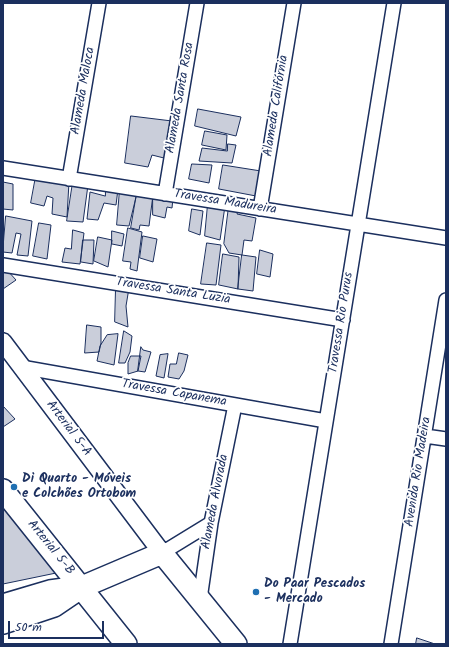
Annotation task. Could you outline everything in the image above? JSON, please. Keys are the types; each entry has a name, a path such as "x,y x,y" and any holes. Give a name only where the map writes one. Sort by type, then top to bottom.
{"main road":[{"name":"Arterial 5-B","path":"3,490 126,644"},
{"path":"3,622 54,606 82,587 162,553 236,644"},
{"path":"3,605 50,590 82,587"}],"street":[{"name":"Alameda Maloca","path":"69,179 99,3"},
{"name":"Alameda Santa Rosa","path":"165,194 197,3"},
{"name":"Alameda Califórnia","path":"260,209 294,3"},
{"name":"Travessa Rio Purus","path":"290,644 394,3"},
{"name":"Travessa Madureira","path":"3,168 446,238"},
{"name":"Travessa Santa Luzia","path":"3,265 343,320"},
{"name":"Avenida Rio Madeira","path":"391,644 446,300"},
{"name":"Arterial 5-A","path":"3,342 162,553"},
{"name":"Travessa Capanema","path":"21,367 326,422"},
{"name":"Alameda Alvorada","path":"200,599 211,523 235,405"},
{"path":"425,436 446,439"},
{"path":"162,553 211,523"}],"building":[{"path":"198,109 241,117 236,136 195,126"},
{"path":"131,116 172,121 164,158 152,155 148,167 125,163"},
{"path":"205,131 227,135 226,150 202,145"},
{"path":"228,144 236,145 232,163 199,161 202,148 227,151"},
{"path":"192,164 212,165 209,183 189,179"},
{"path":"223,165 261,171 256,196 219,189"},
{"path":"36,176 69,182 67,217 52,214 53,198 47,196 44,206 31,203"},
{"path":"3,182 13,184 13,210 3,209"},
{"path":"73,182 88,185 83,222 67,221"},
{"path":"106,187 118,189 116,205 104,203 98,220 87,219 90,192 105,196"},
{"path":"120,189 137,193 129,226 117,225"},
{"path":"137,193 153,195 149,226 140,225 139,230 131,228"},
{"path":"153,195 173,198 172,208 167,207 165,218 153,215"},
{"path":"208,204 225,206 220,240 205,236"},
{"path":"229,206 239,208 237,214 256,218 252,241 244,240 242,255 229,253 224,244"},
{"path":"192,209 203,211 200,235 189,231"},
{"path":"6,216 32,221 28,256 17,255 21,234 16,233 12,253 3,252"},
{"path":"39,223 51,225 47,259 33,256"},
{"path":"128,228 142,232 137,271 130,269 131,262 123,261"},
{"path":"73,230 84,233 80,264 62,262 65,248 71,249"},
{"path":"112,231 124,234 122,246 112,244"},
{"path":"143,236 157,239 153,262 140,258"},
{"path":"98,237 112,240 108,267 94,261"},
{"path":"83,240 94,240 93,264 81,262"},
{"path":"207,243 221,245 216,285 201,284"},
{"path":"260,250 273,254 270,277 257,274"},
{"path":"223,254 239,257 238,289 219,285"},
{"path":"242,255 256,257 253,291 238,289"},
{"path":"7,270 16,280 3,289 3,272"},
{"path":"116,286 129,288 126,306 128,327 115,322"},
{"path":"87,325 101,327 101,343 99,352 85,353"},
{"path":"124,331 132,336 130,352 125,363 119,363"},
{"path":"118,334 114,365 97,361 100,346 107,335"},
{"path":"141,347 143,350 151,352 145,372 138,371"},
{"path":"179,353 188,355 184,371 179,379 168,377 170,364 176,364"},
{"path":"168,354 164,378 156,376 160,355"},
{"path":"131,356 141,356 138,371 128,374 128,363"},
{"path":"3,406 15,419 3,427"},
{"path":"3,496 61,572 3,584"},
{"path":"417,638 435,644 416,644"}],"place":[{"name":"Di Quarto - Móveis e Colchões Ortobom","path":"14,487"},
{"name":"Do Paar Pescados - Mercado","path":"256,592"}]}
